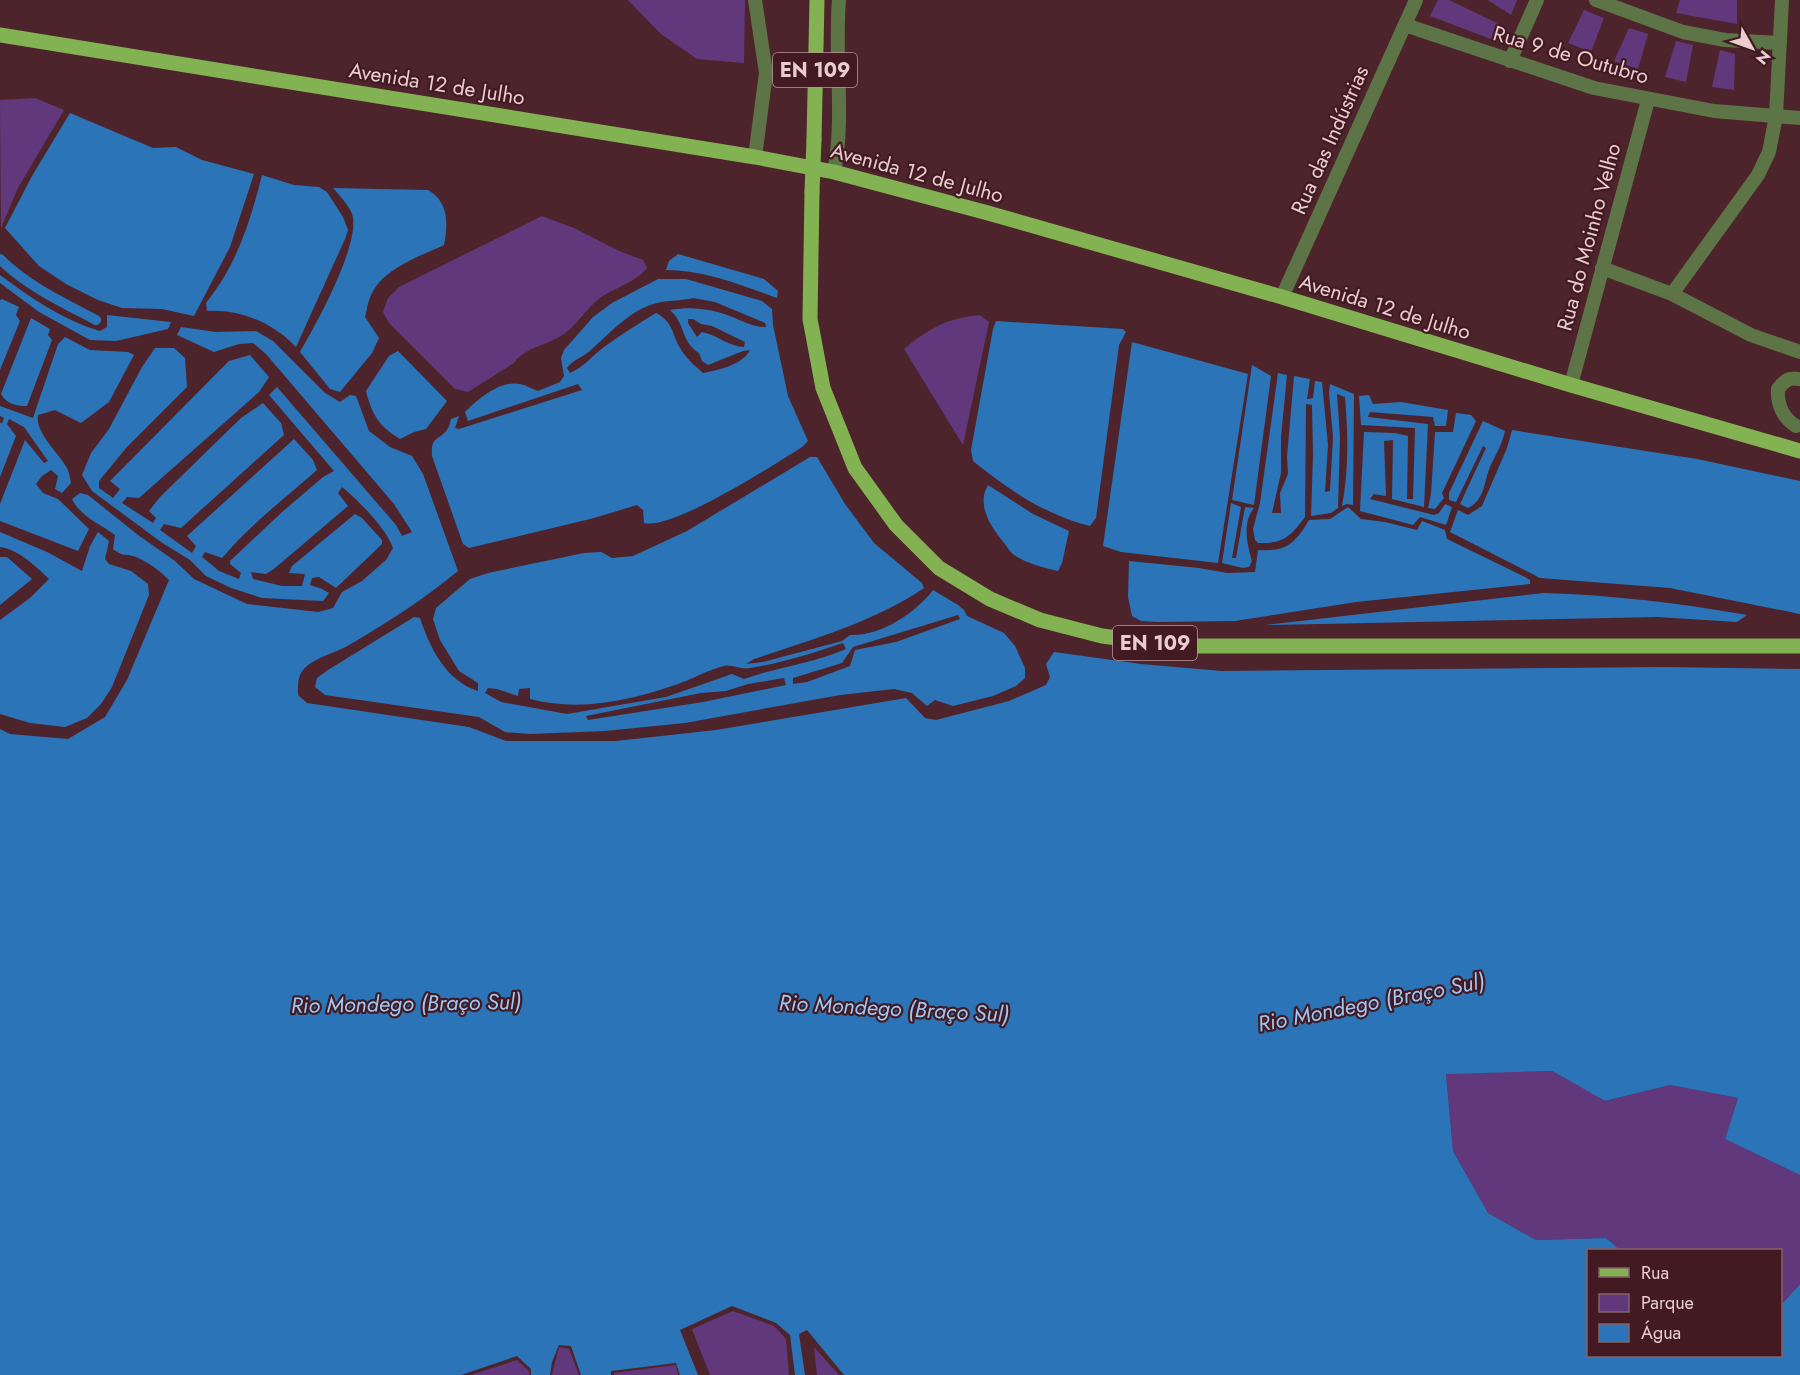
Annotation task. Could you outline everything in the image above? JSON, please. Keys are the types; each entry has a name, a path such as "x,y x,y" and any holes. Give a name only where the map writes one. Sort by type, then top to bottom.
{"main road":[{"name":"EN 109","path":"817,0 810,319 823,388 855,468 896,525 939,568 990,599 1040,620 1102,636 1182,646 1800,646"},
{"name":"Avenida 12 de Julho","path":"0,35 755,157 834,172 988,213 1282,297 1571,385 1800,451"}],"street":[{"path":"755,0 766,73 755,157"},
{"path":"834,172 839,147 836,30 838,0"},
{"name":"Rua das Indústrias","path":"1282,297 1416,0"},
{"path":"1510,61 1537,0"},
{"path":"1596,0 1683,32 1725,40 1780,44"},
{"path":"1672,294 1758,175 1769,152 1776,116 1782,0"},
{"name":"Rua 9 de Outubro","path":"1405,25 1594,88 1714,111 1800,118"},
{"name":"Rua do Moinho Velho","path":"1571,385 1648,100"},
{"path":"1602,268 1672,294 1751,335 1800,352"},
{"path":"1796,426 1787,421 1777,394 1778,388 1784,381 1791,377 1800,379"}],"green space":[{"path":"628,0 745,0 744,63 697,59 661,34"},
{"path":"1438,0 1449,0 1505,27 1499,42 1430,16"},
{"path":"1488,0 1517,0 1511,15"},
{"path":"1680,0 1737,0 1737,24 1676,13"},
{"path":"1584,10 1604,18 1591,52 1568,43"},
{"path":"1629,28 1648,34 1638,69 1614,61"},
{"path":"1676,41 1693,45 1686,82 1665,77"},
{"path":"1720,50 1735,54 1734,90 1712,87"},
{"path":"35,98 64,110 18,188 1,228 0,100"},
{"path":"542,216 643,260 647,268 631,281 600,298 565,333 523,354 514,363 468,392 455,389 389,323 383,312 388,298 399,287"},
{"path":"980,315 989,322 963,445 904,349 939,325"},
{"path":"1552,1071 1605,1101 1670,1085 1738,1098 1725,1139 1800,1175 1800,1284 1782,1304 1782,1249 1619,1249 1605,1238 1536,1240 1488,1213 1453,1151 1446,1073"},
{"path":"733,1311 774,1326 786,1339 789,1375 710,1375 692,1329"},
{"path":"559,1347 569,1349 579,1375 552,1375"},
{"path":"814,1347 839,1375 817,1375"},
{"path":"517,1360 529,1371 529,1375 471,1375"},
{"path":"676,1365 678,1375 614,1375 614,1373"}],"water":[{"path":"70,113 153,148 176,147 202,160 254,174 230,247 194,316 162,309 122,308 98,300 66,284 39,266 5,228 32,176"},
{"path":"262,175 294,185 319,187 327,192 343,217 348,230 296,347 277,331 256,319 232,312 207,311 206,303 226,273 241,242 253,210"},
{"path":"333,188 428,190 440,201 446,222 444,245 401,265 382,279 375,288 365,317 379,338 372,353 340,392 330,389 300,352 335,284 350,244 353,227 352,214"},
{"path":"678,254 764,279 778,291 777,298 708,275 666,270 669,261"},
{"path":"0,275 48,308 100,331 107,327 107,315 171,322 168,329 116,341 90,340 39,312 0,283"},
{"path":"658,279 686,279 762,301 772,309 773,325 788,396 808,441 747,481 677,517 644,523 643,510 637,505 594,518 469,548 463,544 432,456 434,442 447,430 451,419 459,416 455,428 459,429 582,390 578,384 468,421 465,412 483,396 505,385 520,384 538,391 560,382 564,376 561,358 564,350 593,317 612,303","holes":["693,298 715,302 765,323 766,327 758,326 711,310 695,308 670,310 702,361 708,365 750,350 742,360 703,373 682,352 669,324 656,313 600,350 575,371 570,373 567,368 632,314 661,302","688,319 712,326 745,342 744,347 702,332 697,337"]},
{"path":"0,300 19,307 16,315 20,321 0,370"},
{"path":"31,318 50,329 48,335 52,340 27,406 19,406 9,402 1,394"},
{"path":"996,321 1123,329 1126,332 1119,345 1096,518 1090,526 1058,515 1028,500 973,461 971,450"},
{"name":"Rio Mondego (Braço Sul)","path":"181,327 216,332 256,331 273,341 325,393 340,402 350,395 356,396 369,431 390,447 412,456 423,474 458,571 419,601 377,628 344,648 307,666 300,676 298,695 307,703 469,727 506,741 616,741 716,730 906,698 925,718 936,720 1009,701 1046,685 1050,677 1046,664 1054,652 1141,664 1222,671 1664,667 1800,669 1800,1175 1725,1139 1738,1098 1670,1085 1605,1101 1552,1071 1446,1074 1453,1151 1488,1213 1536,1240 1606,1238 1619,1249 1587,1249 1587,1357 1782,1357 1782,1304 1800,1284 1800,1375 844,1375 807,1330 799,1334 805,1375 795,1375 790,1335 776,1323 732,1306 680,1330 698,1375 680,1375 676,1363 611,1371 611,1375 581,1375 571,1346 559,1345 552,1362 550,1375 531,1375 531,1369 517,1356 461,1375 0,1375 0,729 10,734 68,739 105,717 127,680 169,580 145,561 113,549 115,535 85,515 72,499 80,493 88,495 175,561 194,579 247,604 318,612 333,608 342,592 362,581 386,560 393,548 364,507 342,487 338,493 348,506 275,568 266,574 251,572 253,579 282,586 302,586 305,574 289,573 292,566 355,514 362,518 382,540 382,544 336,588 319,577 312,578 310,585 329,593 323,601 262,598 231,588 206,576 190,560 161,542 92,491 82,475 91,453 109,429 142,367 155,348 174,348 185,358 187,387 126,448 99,481 99,488 113,498 120,489 110,481 229,361 250,355 269,377 259,392 139,498 127,497 122,503 153,523 156,518 149,511 160,497 241,418 263,403 281,423 284,435 181,528 164,524 160,530 192,553 196,546 187,536 294,439 313,460 317,470 256,523 222,558 205,552 202,557 219,571 239,579 241,573 230,564 230,561 281,513 323,477 334,471 269,395 277,387 396,525 402,536 412,532 394,504 266,354 253,343 239,344 214,352 177,335"},
{"path":"65,337 90,350 128,352 134,355 109,402 81,423 55,410 38,415 40,429 67,468 71,483 62,493 55,489 58,476 51,470 36,484 43,493 58,499 89,529 78,551 0,521 0,504 25,440 44,463 48,461 24,427 9,419 7,424 16,436 0,477 0,423 4,418 0,416 0,406 33,418 58,344"},
{"path":"1132,342 1248,374 1218,563 1121,552 1103,546"},
{"path":"398,351 447,401 426,429 400,439 377,419 366,391 389,356"},
{"path":"1252,365 1271,376 1254,505 1232,500"},
{"path":"1278,373 1287,375 1281,437 1281,473 1272,513 1281,513 1280,493 1288,474 1287,457 1294,376 1310,379 1307,399 1313,398 1315,381 1322,382 1328,445 1325,492 1330,491 1333,437 1330,384 1354,394 1353,505 1342,506 1347,465 1347,425 1345,397 1337,394 1340,438 1338,508 1331,513 1311,516 1312,405 1306,404 1305,517 1285,538 1274,542 1258,543 1255,540 1253,529 1260,503"},
{"path":"1369,395 1373,404 1401,402 1448,410 1446,426 1435,426 1433,417 1370,412 1368,417 1428,424 1424,507 1392,499 1393,440 1384,441 1386,496 1374,494 1370,499 1434,515 1439,513 1445,504 1452,507 1446,525 1420,517 1413,525 1360,511 1364,432 1395,433 1408,436 1407,499 1413,499 1415,428 1361,425 1359,396"},
{"path":"1456,413 1471,415 1476,421 1442,493 1444,498 1435,509 1428,508 1435,432 1453,432"},
{"path":"1483,421 1505,431 1481,495 1474,505 1468,508 1460,504 1486,448 1483,446 1456,502 1449,500 1449,493"},
{"path":"1512,430 1697,459 1800,481 1800,614 1670,588 1540,578 1450,532 1458,510 1468,515 1482,506 1507,448"},
{"path":"810,457 817,457 845,504 874,543 922,583 924,588 905,600 863,620 754,659 746,664 763,662 842,641 850,635 861,635 885,628 907,615 933,590 958,605 967,616 1004,633 1015,646 1025,668 1025,678 1016,686 993,696 953,706 935,700 927,706 912,693 894,689 840,695 685,723 605,731 530,734 505,732 479,717 325,695 315,687 317,678 328,670 414,617 420,618 434,652 448,671 457,680 478,691 478,683 459,671 440,640 433,619 436,608 470,579 488,573 584,553 601,552 612,558 633,556 687,531","holes":["958,615 960,619 896,642 855,650 850,666 807,682 793,684 793,678 842,663 853,647","843,643 846,649 744,679 732,674 666,697 567,714 501,702 485,693 488,688 518,696 519,689 530,688 530,699 550,703 570,705 609,702 667,688 724,666 747,668 797,657","784,678 786,685 703,702 588,720 586,716 701,693 726,691 748,684"]},
{"path":"988,485 1033,514 1069,531 1058,571 1029,563 1010,551 995,531 984,508"},
{"path":"1231,503 1241,507 1232,558 1236,558 1245,507 1254,508 1247,527 1247,541 1252,561 1249,567 1243,568 1222,563"},
{"path":"1348,507 1361,519 1417,530 1422,521 1445,530 1447,539 1525,577 1530,580 1530,584 1356,602 1235,621 1158,622 1141,621 1132,616 1128,597 1129,561 1227,573 1255,572 1258,550 1283,548 1294,541 1309,520 1330,519"},
{"path":"0,532 47,552 82,571 90,546 98,532 109,541 105,559 109,564 131,571 148,584 149,595 112,687 101,704 87,718 65,727 30,723 0,714 0,620 30,598 49,579 14,551 0,547"},
{"path":"0,557 7,557 32,579 0,605"},
{"path":"1543,593 1645,600 1747,615 1737,622 1657,617 1266,625"}],"waterway":[{"path":"0,259 33,285 96,320"}]}
